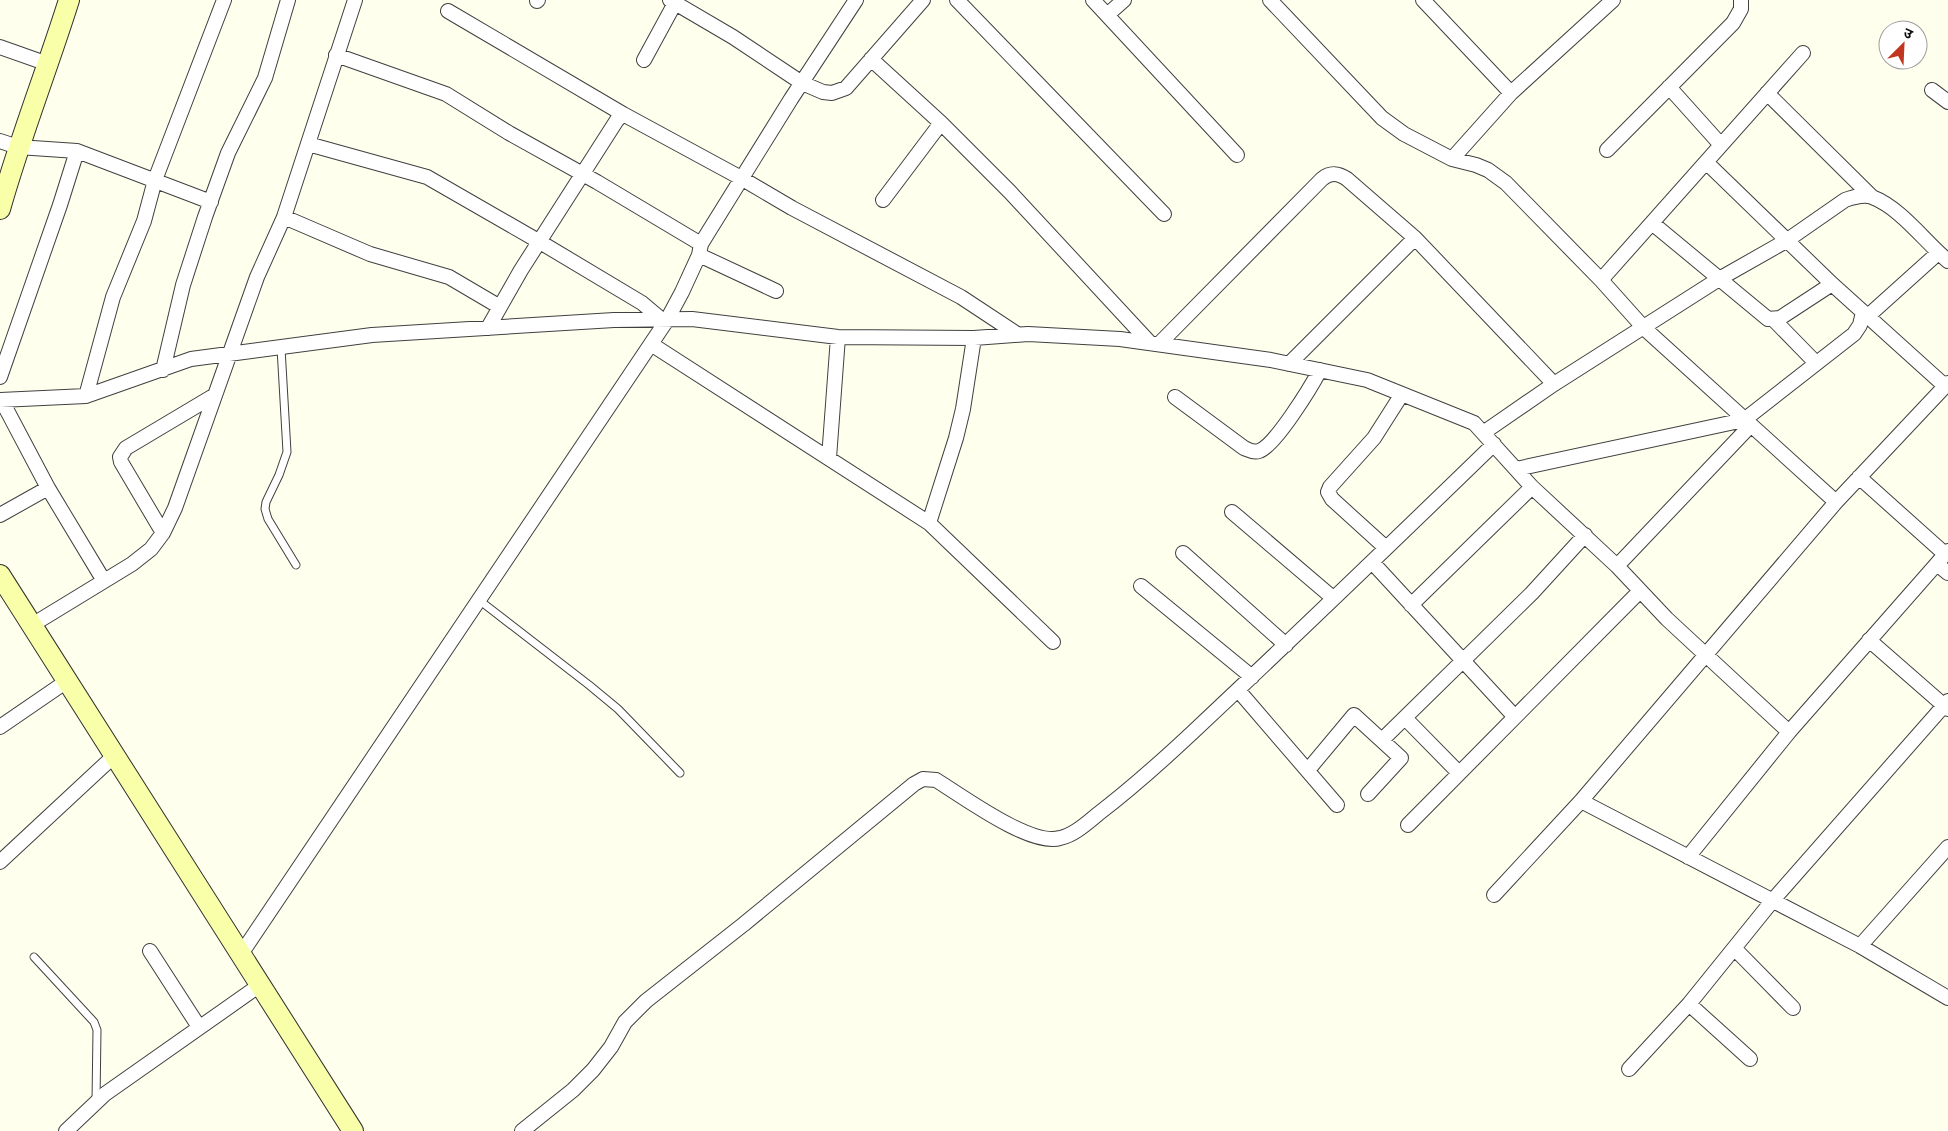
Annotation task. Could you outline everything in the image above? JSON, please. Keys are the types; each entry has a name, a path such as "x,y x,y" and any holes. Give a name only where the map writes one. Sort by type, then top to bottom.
{"street":[{"path":"0,208 9,144 48,64 69,0"},
{"path":"86,396 113,297 144,221 155,180 224,0"},
{"path":"163,370 183,285 211,202 228,153 265,78 288,0"},
{"path":"32,625 132,564 151,549 163,533 175,508 258,277 284,217 355,0"},
{"path":"241,954 650,344 682,292 700,249 741,178 856,0"},
{"path":"644,60 673,1 802,82 823,92 839,92 846,88 923,0"},
{"path":"957,0 1164,214"},
{"path":"1093,0 1237,155"},
{"path":"1107,15 1124,0"},
{"path":"1270,0 1382,118 1404,134 1452,159 1488,170 1506,183 1601,280 1644,328 1836,502"},
{"path":"1423,0 1512,94"},
{"path":"1452,159 1512,94 1613,0"},
{"path":"1607,150 1733,23 1741,9 1741,0"},
{"path":"448,11 623,114 792,208 961,297 1017,334"},
{"path":"0,47 48,64"},
{"path":"1601,280 1803,53"},
{"path":"336,55 446,94 509,133 583,174 700,249 776,292"},
{"path":"871,60 941,124 1010,192 1154,344"},
{"path":"1669,87 1722,145"},
{"path":"1932,90 1948,102"},
{"path":"1617,566 1748,422 1857,330 1865,314 1943,257 1902,217 1871,196 1767,93"},
{"path":"488,328 540,242 617,120 623,114"},
{"path":"883,200 941,124"},
{"path":"9,144 77,152 211,202"},
{"path":"308,144 427,178 642,303 664,320"},
{"path":"0,377 77,152"},
{"path":"1494,895 1581,801 1836,502 1947,384 1832,284 1706,162"},
{"path":"1154,344 1328,174 1334,174 1348,179 1415,238 1554,384"},
{"path":"1483,432 1554,384 1719,279 1786,241 1845,200 1856,196 1871,196"},
{"path":"284,217 370,254 449,277 500,306"},
{"path":"1652,223 1762,315 1774,320 1816,363"},
{"path":"1289,364 1415,238"},
{"path":"1774,320 1788,314 1832,284"},
{"path":"104,581 48,488 1,401 86,396 191,359 372,335 614,320 692,319 838,337 974,338 1017,334 1120,339 1289,364 1367,380 1474,423 1532,486 1617,566 1667,620 1789,732"},
{"path":"829,458 838,337"},
{"path":"929,522 956,438 963,409 974,338"},
{"path":"650,344 929,522 1053,642"},
{"path":"1175,397 1244,448 1250,451 1258,451 1268,444 1296,409 1320,370"},
{"path":"1386,548 1332,499 1328,492 1374,438 1402,394"},
{"path":"163,533 121,462 120,457 126,448 215,395"},
{"path":"1516,469 1748,422"},
{"path":"522,1131 573,1090 593,1070 611,1047 626,1022 646,1002 914,784 923,779 936,780 1011,826 1033,836 1047,839 1060,838 1079,829 1140,781 1252,677 1494,444"},
{"path":"1859,477 1943,556 1948,573"},
{"path":"1411,605 1532,486"},
{"path":"0,515 48,488"},
{"path":"1232,512 1333,598"},
{"path":"1382,740 1532,593 1585,535"},
{"path":"1183,553 1286,644"},
{"path":"1688,857 1789,732 1943,556"},
{"path":"1372,562 1515,716"},
{"path":"0,575 353,1131"},
{"path":"1141,586 1252,677"},
{"path":"1408,825 1640,591"},
{"path":"1629,1069 1689,1004 1773,900 1947,706 1868,640"},
{"path":"0,727 67,680"},
{"path":"1238,690 1337,806"},
{"path":"1308,770 1354,715 1401,758 1368,794"},
{"path":"1405,718 1460,773"},
{"path":"0,862 115,755"},
{"path":"1581,801 1860,946 1947,996"},
{"path":"1860,946 1948,847"},
{"path":"1735,949 1793,1008"},
{"path":"150,951 199,1027"},
{"path":"66,1131 96,1102 260,985"},
{"path":"1689,1004 1750,1059"}],"lane":[{"path":"281,348 287,452 279,475 266,502 266,509 268,519 296,565"},
{"path":"479,600 618,709 680,773"},
{"path":"34,957 94,1022 97,1030 96,1102"}]}
